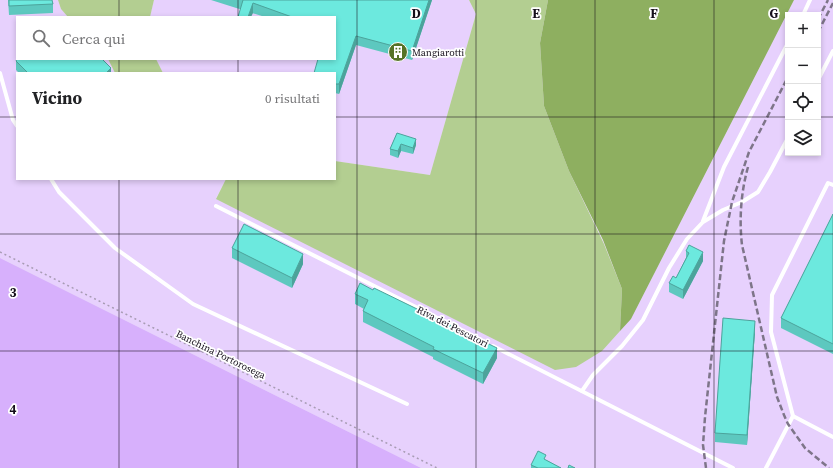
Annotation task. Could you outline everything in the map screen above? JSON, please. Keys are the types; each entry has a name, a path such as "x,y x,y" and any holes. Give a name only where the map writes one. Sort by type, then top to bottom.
{"lane":[{"path":"804,12 810,0"},
{"path":"703,222 724,167 785,48"},
{"path":"821,74 833,51"},
{"path":"0,73 13,120 16,124"},
{"path":"582,391 593,375 622,346 643,320 669,268 687,239 703,222 758,192 785,144"},
{"path":"52,180 59,192 115,248 193,304 407,404"},
{"path":"766,468 793,416 772,332 772,295 828,183 833,185"},
{"name":"Riva dei Pescatori","path":"216,206 733,468"},
{"path":"793,416 833,437"}],"path":[{"name":"Banchina Portorosega","path":"0,252 437,468"}],"shaded area":[{"path":"0,0 58,0 61,9 67,16 16,16 16,60 108,60 114,72 16,72 16,180 225,180 216,198 631,319 785,18 785,156 821,156 821,12 788,12 794,0 833,0 833,468 421,468 0,258"},
{"path":"154,0 469,0 476,14 430,175 336,161 336,72 162,72 156,60 336,60 336,16 150,16"},
{"path":"0,258 421,468 0,468"}],"green space":[{"path":"58,0 154,0 150,16 67,16 61,9"},
{"path":"469,0 548,0 540,43 544,106 569,171 604,244 622,289 620,331 602,351 576,367 555,370 216,199 226,180 336,180 336,161 430,175 476,14"},
{"path":"548,0 794,0 788,12 785,12 785,18 631,319 620,331 622,289 603,240 569,171 544,106 540,43"},
{"path":"108,60 156,60 162,72 114,72"}],"building":[{"path":"9,0 52,0 53,4 9,6"},
{"name":"Mangiarotti","path":"243,0 429,0 412,51 356,36 339,84 336,84 336,72 314,72 318,60 336,60 336,16 289,16 253,3 248,16 238,16"},
{"path":"103,60 111,68 107,72 27,72 16,61"},
{"path":"397,133 416,139 413,148 401,144 398,151 390,149"},
{"path":"833,214 833,344 781,318"},
{"path":"244,224 303,254 292,278 232,248"},
{"path":"689,245 703,252 683,290 669,283 673,276 676,278 689,253 686,251"},
{"path":"360,283 373,290 374,288 497,348 483,373 433,349 434,347 363,311 368,300 355,294"},
{"path":"723,318 755,321 747,435 715,433"},
{"path":"538,451 546,455 544,459 561,468 538,468 531,465"},
{"path":"569,465 575,468 568,468"}],"railway":[{"path":"821,13 828,0"},
{"path":"821,26 833,3"},
{"path":"706,468 703,445 705,417 724,241 732,202 749,152 785,83"},
{"path":"748,167 741,206 742,245 777,397 788,424 805,448 829,468"}],"place":[{"name":"Mangiarotti","path":"398,52"}]}
